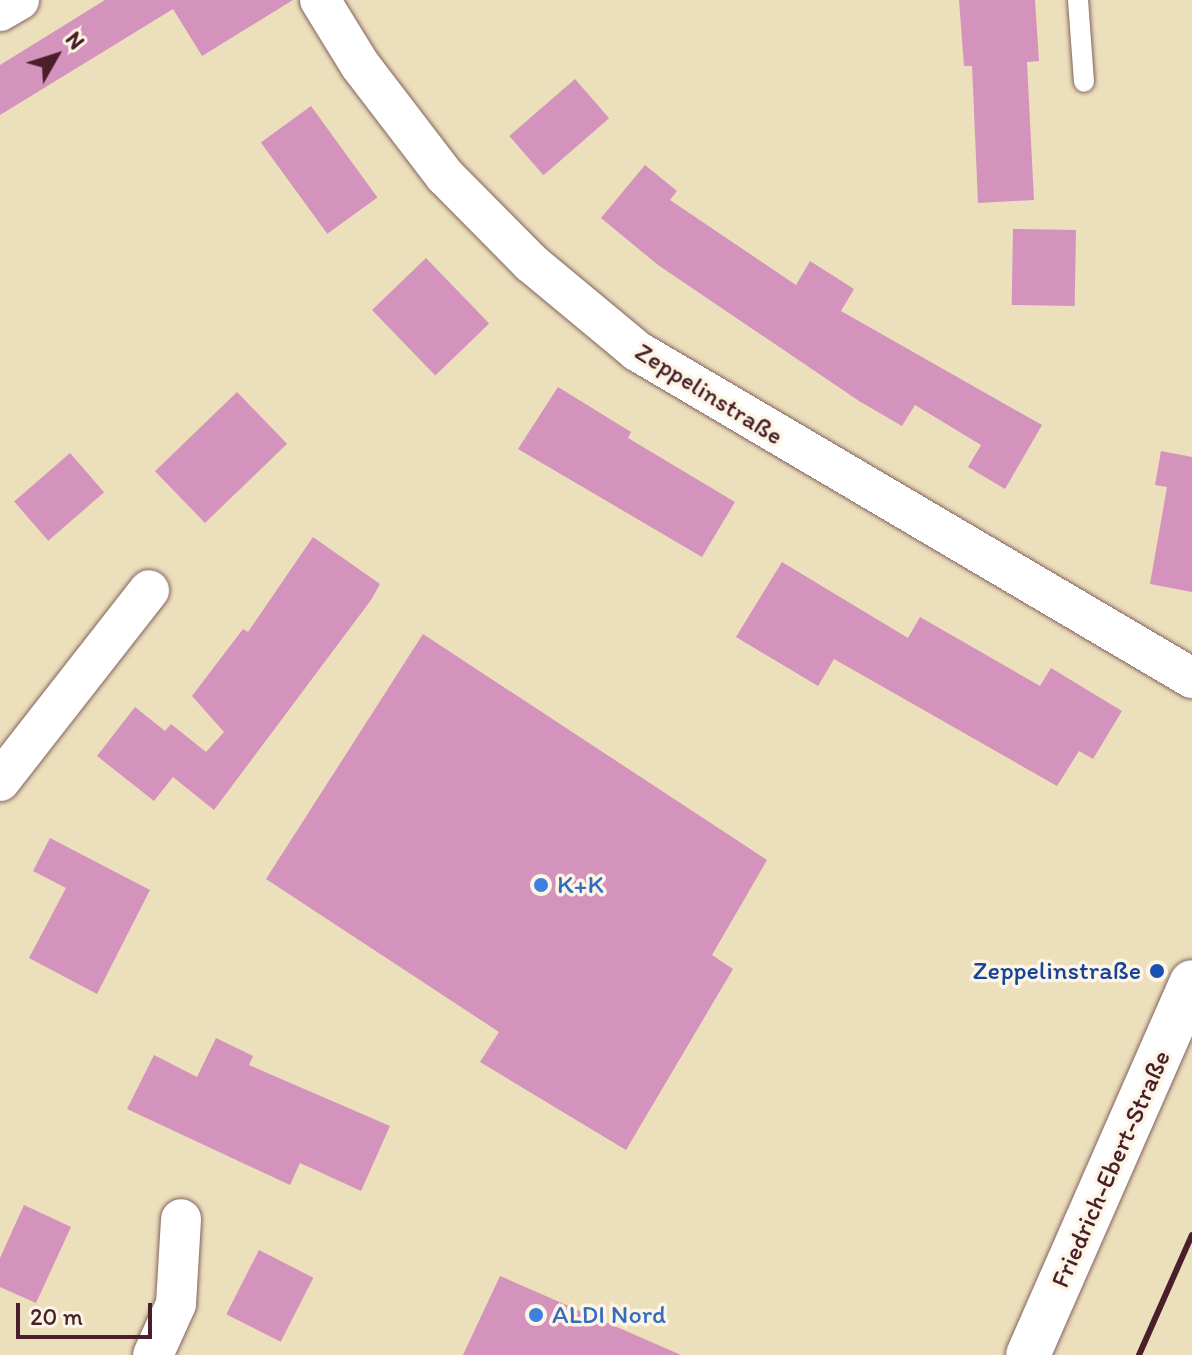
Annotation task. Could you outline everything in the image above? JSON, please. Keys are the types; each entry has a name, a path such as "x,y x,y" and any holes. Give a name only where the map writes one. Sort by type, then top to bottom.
{"street":[{"path":"0,11 19,0"},
{"name":"Zeppelinstraße","path":"320,0 360,65 445,176 531,263 637,351 1192,678"},
{"path":"0,781 149,590"},
{"name":"Friedrich-Ebert-Straße","path":"1028,1355 1192,982"},
{"path":"153,1355 176,1304 181,1219"}],"lane":[{"path":"1078,0 1084,82"}],"building":[{"path":"105,0 293,0 202,56 173,9 0,115 0,65"},
{"path":"959,0 1035,0 1039,61 1027,62 1034,200 978,203 972,66 964,66"},
{"path":"575,79 609,118 543,175 509,136"},
{"path":"311,106 377,197 327,234 261,142"},
{"path":"645,165 677,191 670,200 796,285 810,261 854,289 841,311 1042,425 1005,489 968,467 981,445 915,405 902,426 859,401 658,265 601,218"},
{"path":"1013,229 1076,230 1075,306 1012,305"},
{"path":"426,258 489,323 435,376 372,310"},
{"path":"558,387 631,432 628,438 735,502 702,557 518,449"},
{"path":"237,392 287,444 205,523 155,471"},
{"path":"1161,451 1192,457 1192,592 1150,584 1167,487 1155,485"},
{"path":"70,453 104,492 48,541 14,502"},
{"path":"313,537 380,584 371,600 214,810 173,777 154,801 97,756 135,707 165,731 171,724 206,752 224,732 192,696 243,629 248,632"},
{"path":"782,562 908,638 920,617 1040,686 1051,668 1122,711 1093,759 1079,751 1057,786 834,659 818,686 736,637"},
{"path":"423,634 767,860 712,955 733,969 626,1150 480,1062 499,1032 266,879"},
{"path":"50,838 150,890 97,994 29,958 66,888 33,871"},
{"path":"216,1038 253,1056 249,1065 390,1126 361,1191 300,1163 290,1185 127,1109 154,1055 197,1077"},
{"path":"24,1205 71,1227 36,1303 0,1287 0,1258"},
{"path":"259,1250 313,1278 281,1342 226,1314"},
{"name":"ALDI Nord","path":"500,1276 681,1355 463,1355"}],"railway":[{"path":"1139,1355 1192,1235"}],"place":[{"name":"K+K","path":"541,885"},
{"name":"Zeppelinstraße","path":"1157,971"},
{"name":"ALDI Nord","path":"536,1315"}]}
